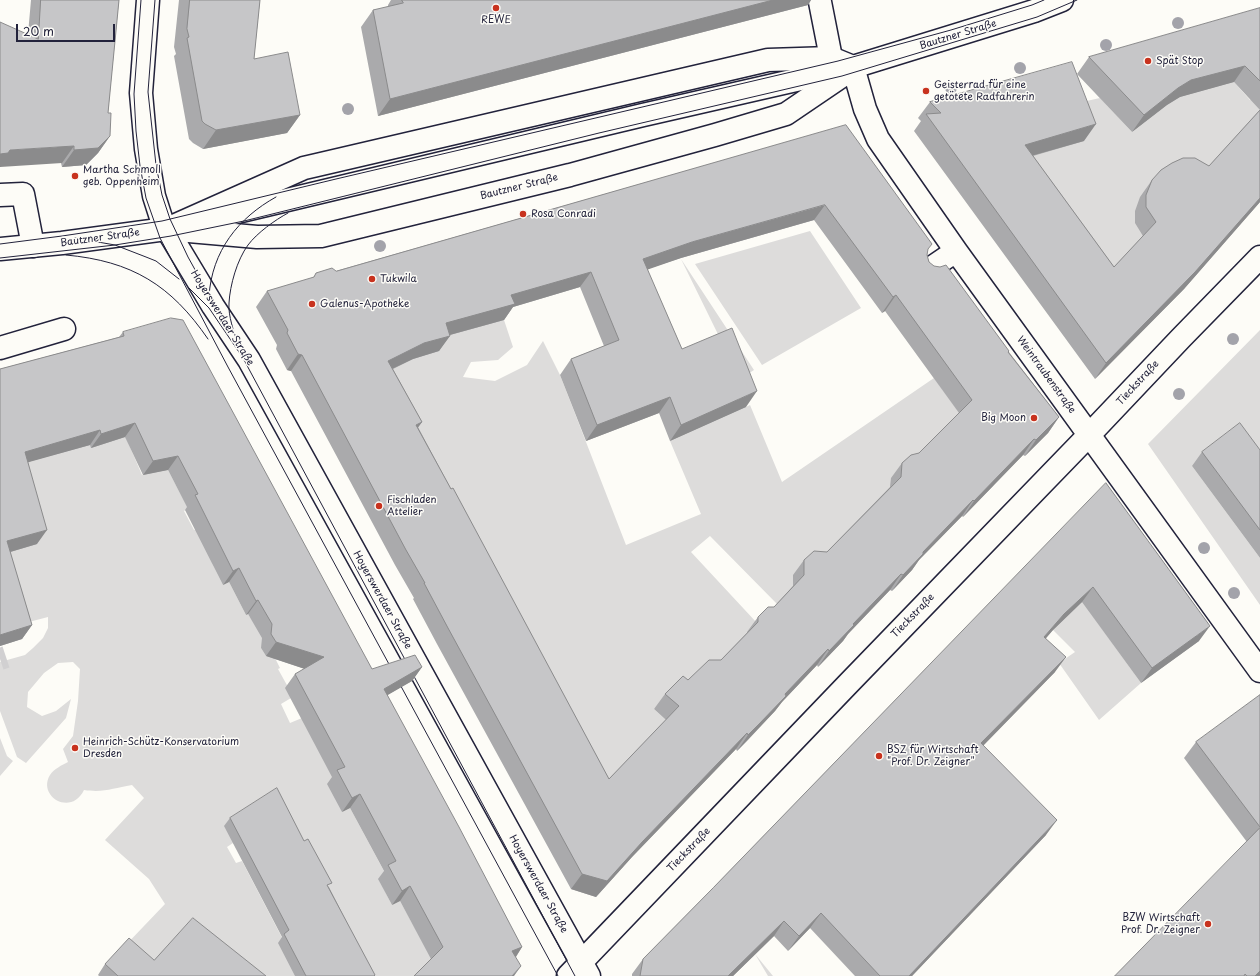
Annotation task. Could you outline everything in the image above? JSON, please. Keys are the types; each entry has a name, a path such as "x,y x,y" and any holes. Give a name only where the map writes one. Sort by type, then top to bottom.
{"street":[{"name":"Hoyerswerdaer Straße","path":"148,0 141,93 143,131 154,196 162,221 213,306 249,360 579,971"},
{"name":"Bautzner Straße","path":"0,249 62,243 166,229 257,237 321,236 570,175 786,114 853,67 1034,11 1062,0"},
{"path":"820,2 831,58"},
{"name":"Bautzner Straße","path":"166,229 304,168 768,60 831,58 853,67"},
{"path":"166,229 643,115 853,67"},
{"name":"Weintraubenstraße","path":"853,67 865,109 878,139 956,251 1260,671"},
{"path":"0,195 24,194 33,246"},
{"path":"928,270 956,251"},
{"name":"Tieckstraße","path":"579,971 1181,338 1260,257"},
{"path":"0,348 64,329"}],"shaded area":[{"path":"1234,82 1250,100 1260,91 1260,114 1102,284 1011,158 1073,104 1100,98 1132,132 1180,97"},
{"path":"810,231 861,308 762,365 695,264"},
{"path":"681,259 754,370 740,379"},
{"path":"504,320 513,347 498,360 471,362 463,377 495,381 527,365 543,341 560,375 626,545 701,514 670,441 750,405 782,482 934,378 961,415 894,488 779,606 710,536 691,552 757,623 747,638 724,662 654,709 668,722 605,796 366,364 434,336"},
{"path":"1260,330 1260,477 1192,466 1260,558 1260,605 1148,444"},
{"path":"121,426 142,475 168,470 188,508 184,511 194,530 200,527 213,565 223,585 229,582 246,615 248,614 265,640 261,648 266,656 272,658 274,656 280,668 278,669 288,687 291,698 281,704 290,723 302,718 335,781 342,812 350,808 386,875 379,880 392,905 400,901 433,961 418,976 359,976 233,843 227,847 236,863 242,861 302,976 245,976 146,971 122,949 165,904 149,879 105,840 144,798 132,785 103,791 84,790 78,798 71,802 64,803 52,796 48,790 47,783 50,775 56,769 68,762 63,749 73,736 78,701 80,669 73,662 58,663 44,673 28,692 27,707 42,716 56,711 71,699 66,718 26,763 17,757 0,711 0,662 25,655 33,648 43,638 48,628 48,617 25,623 0,565 15,466 74,449"},
{"path":"1085,593 1092,615 1141,683 1099,720 1059,663 1075,652 1053,630"},
{"path":"0,738 7,756 13,761 0,776"},
{"path":"755,954 773,976 768,976"}],"building":[{"path":"41,0 119,0 108,113 111,113 110,136 98,148 74,150 74,146 10,150 8,153 0,154 0,22 38,39"},
{"path":"190,0 260,0 254,59 288,52 300,115 216,130 202,121 187,38 189,37 187,29"},
{"path":"402,0 773,0 390,99 373,10 403,3"},
{"path":"1260,8 1260,81 1245,66 1191,80 1178,88 1144,115 1089,57"},
{"path":"1072,62 1096,124 1025,145 1114,267 1156,222 1146,207 1146,195 1152,180 1161,170 1183,158 1195,158 1209,166 1260,110 1260,198 1195,272 1106,363 926,114 941,113 930,102"},
{"path":"846,125 932,244 928,249 927,255 929,262 934,266 940,267 946,265 1009,351 1008,352 1059,417 1036,440 1034,439 974,501 973,500 903,575 901,574 829,651 828,649 785,694 786,696 759,724 748,735 747,733 643,841 607,881 582,874 302,355 298,354 287,333 288,330 267,291 314,277 316,273 332,268 336,271","holes":["825,205 893,297 896,295 972,400 919,453 911,455 902,463 901,477 827,552 814,551 804,560 804,575 774,607 768,607 758,617 758,622 721,660 709,660 688,680 683,676 665,694 679,706 609,779 453,488 451,489 416,425 422,422 388,361 424,343 450,336 446,323 515,304 511,295 591,272 619,340 571,359 597,425 670,397 681,425 757,391 732,328 682,349 643,259 692,242"]},
{"path":"171,318 183,320 372,669 415,655 422,667 384,689 522,947 512,951 521,966 512,976 414,976 443,947 410,886 402,891 388,865 396,861 360,794 352,798 337,770 345,767 295,674 324,657 276,642 271,634 272,624 258,600 256,601 239,568 233,571 195,495 198,494 178,456 153,461 135,423 101,434 100,430 25,452 47,530 7,541 32,625 0,635 0,369 124,336 123,332"},
{"path":"1240,423 1260,450 1260,530 1202,452"},
{"path":"1106,483 1210,626 1152,668 1093,587 1064,614 1044,637 1066,657 981,743 1057,820 909,976 880,976 821,913 799,936 784,921 728,976 640,976 643,959"},
{"path":"1260,695 1260,827 1196,742"},
{"path":"277,788 304,841 308,839 332,883 327,885 375,975 374,976 306,976 284,934 289,930 230,818"},
{"name":"BZW Wirtschaft Prof. Dr. Zeigner","path":"1260,828 1260,971 1255,976 1247,976 1245,974 1244,976 1115,976"},
{"path":"193,918 266,976 118,976 105,964 129,938 154,960"}],"tunnel":[{"path":"0,659 6,657"}],"tram line":[{"path":"141,0 134,94 136,131 140,166 146,198 160,238 228,367 558,976"},
{"path":"155,0 148,92 156,165 162,195 170,219 188,257 219,313"},
{"path":"0,244 162,221 838,61 951,30 1044,0"},
{"path":"0,258 115,245 171,236 244,221 599,133 842,76 1037,17 1077,0"},
{"path":"209,296 215,264 221,250 229,238 250,215 262,205 276,197"},
{"path":"238,344 229,313 231,288 237,265 244,251 252,240 266,227 288,213"},
{"path":"75,238 115,245 146,257 156,261 179,279"},
{"path":"66,255 90,258 111,263 148,279 164,290 179,304 194,320 208,339"},
{"path":"189,288 209,308 243,358 575,976"}],"place":[{"name":"REWE","path":"496,8"},
{"name":"Spät Stop","path":"1148,61"},
{"name":"Geisterrad für eine getötete Radfahrerin","path":"926,91"},
{"name":"Martha Schmoll geb. Oppenheim","path":"75,176"},
{"name":"Rosa Conradi","path":"523,214"},
{"name":"Tukwila","path":"372,279"},
{"name":"Galenus-Apotheke","path":"312,304"},
{"name":"Big Moon","path":"1034,418"},
{"name":"Fischladen Attelier","path":"379,506"},
{"name":"Heinrich-Schütz-Konservatorium Dresden","path":"75,748"},
{"name":"BSZ für Wirtschaft \"Prof. Dr. Zeigner\"","path":"879,756"},
{"name":"BZW Wirtschaft Prof. Dr. Zeigner","path":"1208,924"}]}
